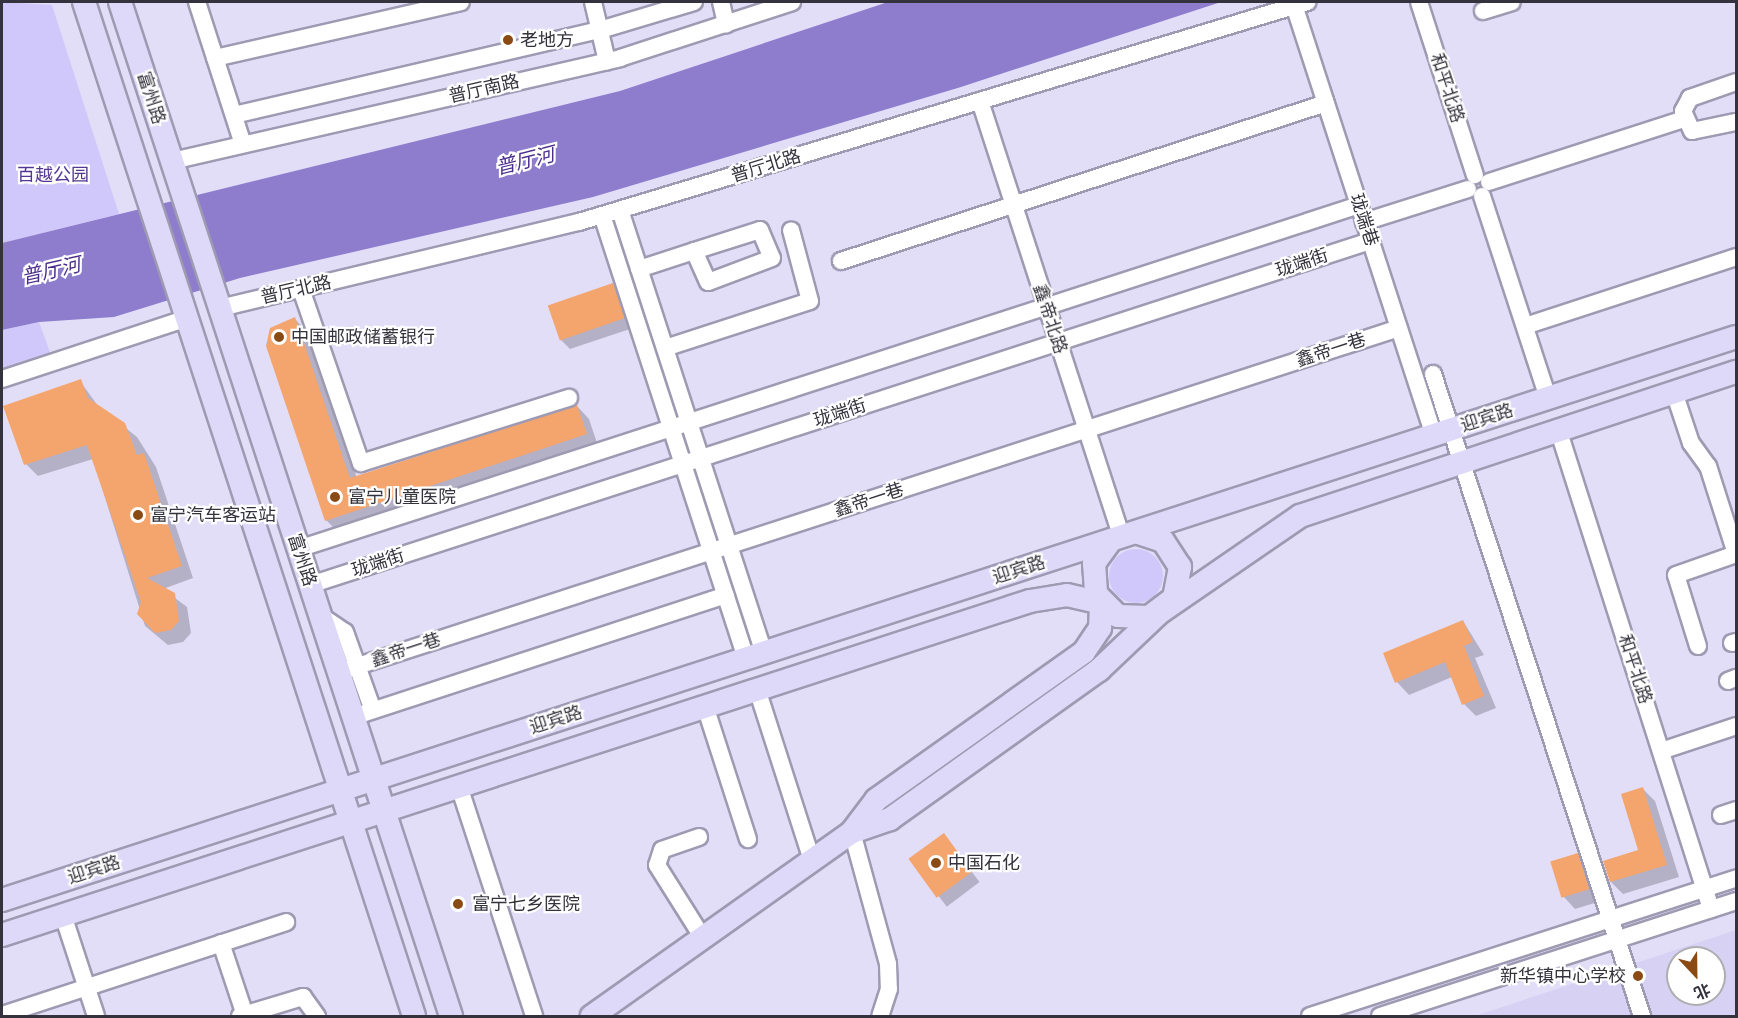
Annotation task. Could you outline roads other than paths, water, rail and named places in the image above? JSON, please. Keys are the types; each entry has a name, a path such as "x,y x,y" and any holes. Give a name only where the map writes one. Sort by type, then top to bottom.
{"main road":[{"name":"富州路","path":"84,2 414,1017"},
{"name":"富州路","path":"120,2 339,672 363,712 373,779 451,1017"},
{"name":"迎宾路","path":"2,900 1737,337"},
{"name":"迎宾路","path":"2,935 1042,597 1067,595 1101,603 1128,619 1159,613 1300,516 1558,429 1737,372"},
{"path":"592,1017 852,832 890,819 1099,670 1174,598 1179,567 1163,541 1123,536 1098,553 1092,573 1101,603 1100,628 1084,652 876,800 852,832"}],"street":[{"path":"197,2 243,144"},
{"path":"215,58 461,2"},
{"path":"593,2 607,61"},
{"path":"234,115 600,30 694,2"},
{"path":"721,2 726,24"},
{"name":"普厅南路","path":"172,161 607,61 792,2"},
{"name":"和平北路","path":"1419,2 1548,398"},
{"path":"1483,11 1512,2"},
{"name":"普厅北路","path":"220,308 620,210 1300,3"},
{"name":"珑端巷","path":"1300,3 1326,104 1434,435"},
{"path":"1737,82 1690,98 1684,103 1684,119 1692,131 1701,132 1737,122"},
{"name":"鑫帝北路","path":"980,101 1086,430 1123,536"},
{"path":"841,261 1326,104"},
{"path":"1364,222 1684,119"},
{"path":"298,549 1359,205"},
{"path":"620,210 729,546 755,655"},
{"path":"602,215 726,595 755,655"},
{"path":"665,348 810,301 791,230"},
{"name":"珑端街","path":"310,585 1370,241"},
{"path":"639,269 694,251"},
{"path":"1525,326 1737,257"},
{"path":"301,289 361,463 568,398"},
{"path":"2,379 187,318"},
{"name":"鑫帝一巷","path":"339,672 1399,328"},
{"path":"1433,374 1642,1017"},
{"path":"1674,392 1691,443 1708,466 1737,554 1677,575 1698,646"},
{"name":"和平北路","path":"1558,429 1711,909"},
{"path":"313,612 345,632 363,712 726,595"},
{"path":"757,689 812,860"},
{"path":"705,706 748,838"},
{"path":"1661,751 1737,726"},
{"path":"459,786 534,1017"},
{"path":"852,832 888,964 889,989 880,1017"},
{"path":"699,837 662,850 657,865 703,938"},
{"path":"1310,1017 1737,878"},
{"path":"1380,1017 1737,901"},
{"path":"63,915 96,1017"},
{"path":"2,1015 286,922"},
{"path":"221,943 242,1016 303,997 316,1017"}],"water":[{"name":"普厅河","path":"888,2 1221,2 961,87 593,197 240,278 114,317 39,322 2,330 2,243 620,91"}],"place":[{"name":"老地方","path":"508,40"},
{"name":"中国邮政储蓄银行","path":"279,337"},
{"name":"富宁儿童医院","path":"335,497"},
{"name":"富宁汽车客运站","path":"138,515"},
{"name":"中国石化","path":"936,863"},
{"name":"富宁七乡医院","path":"458,904"},
{"name":"新华镇中心学校","path":"1638,976"}],"park label":[{"name":"百越公园","path":"53,175"}]}
